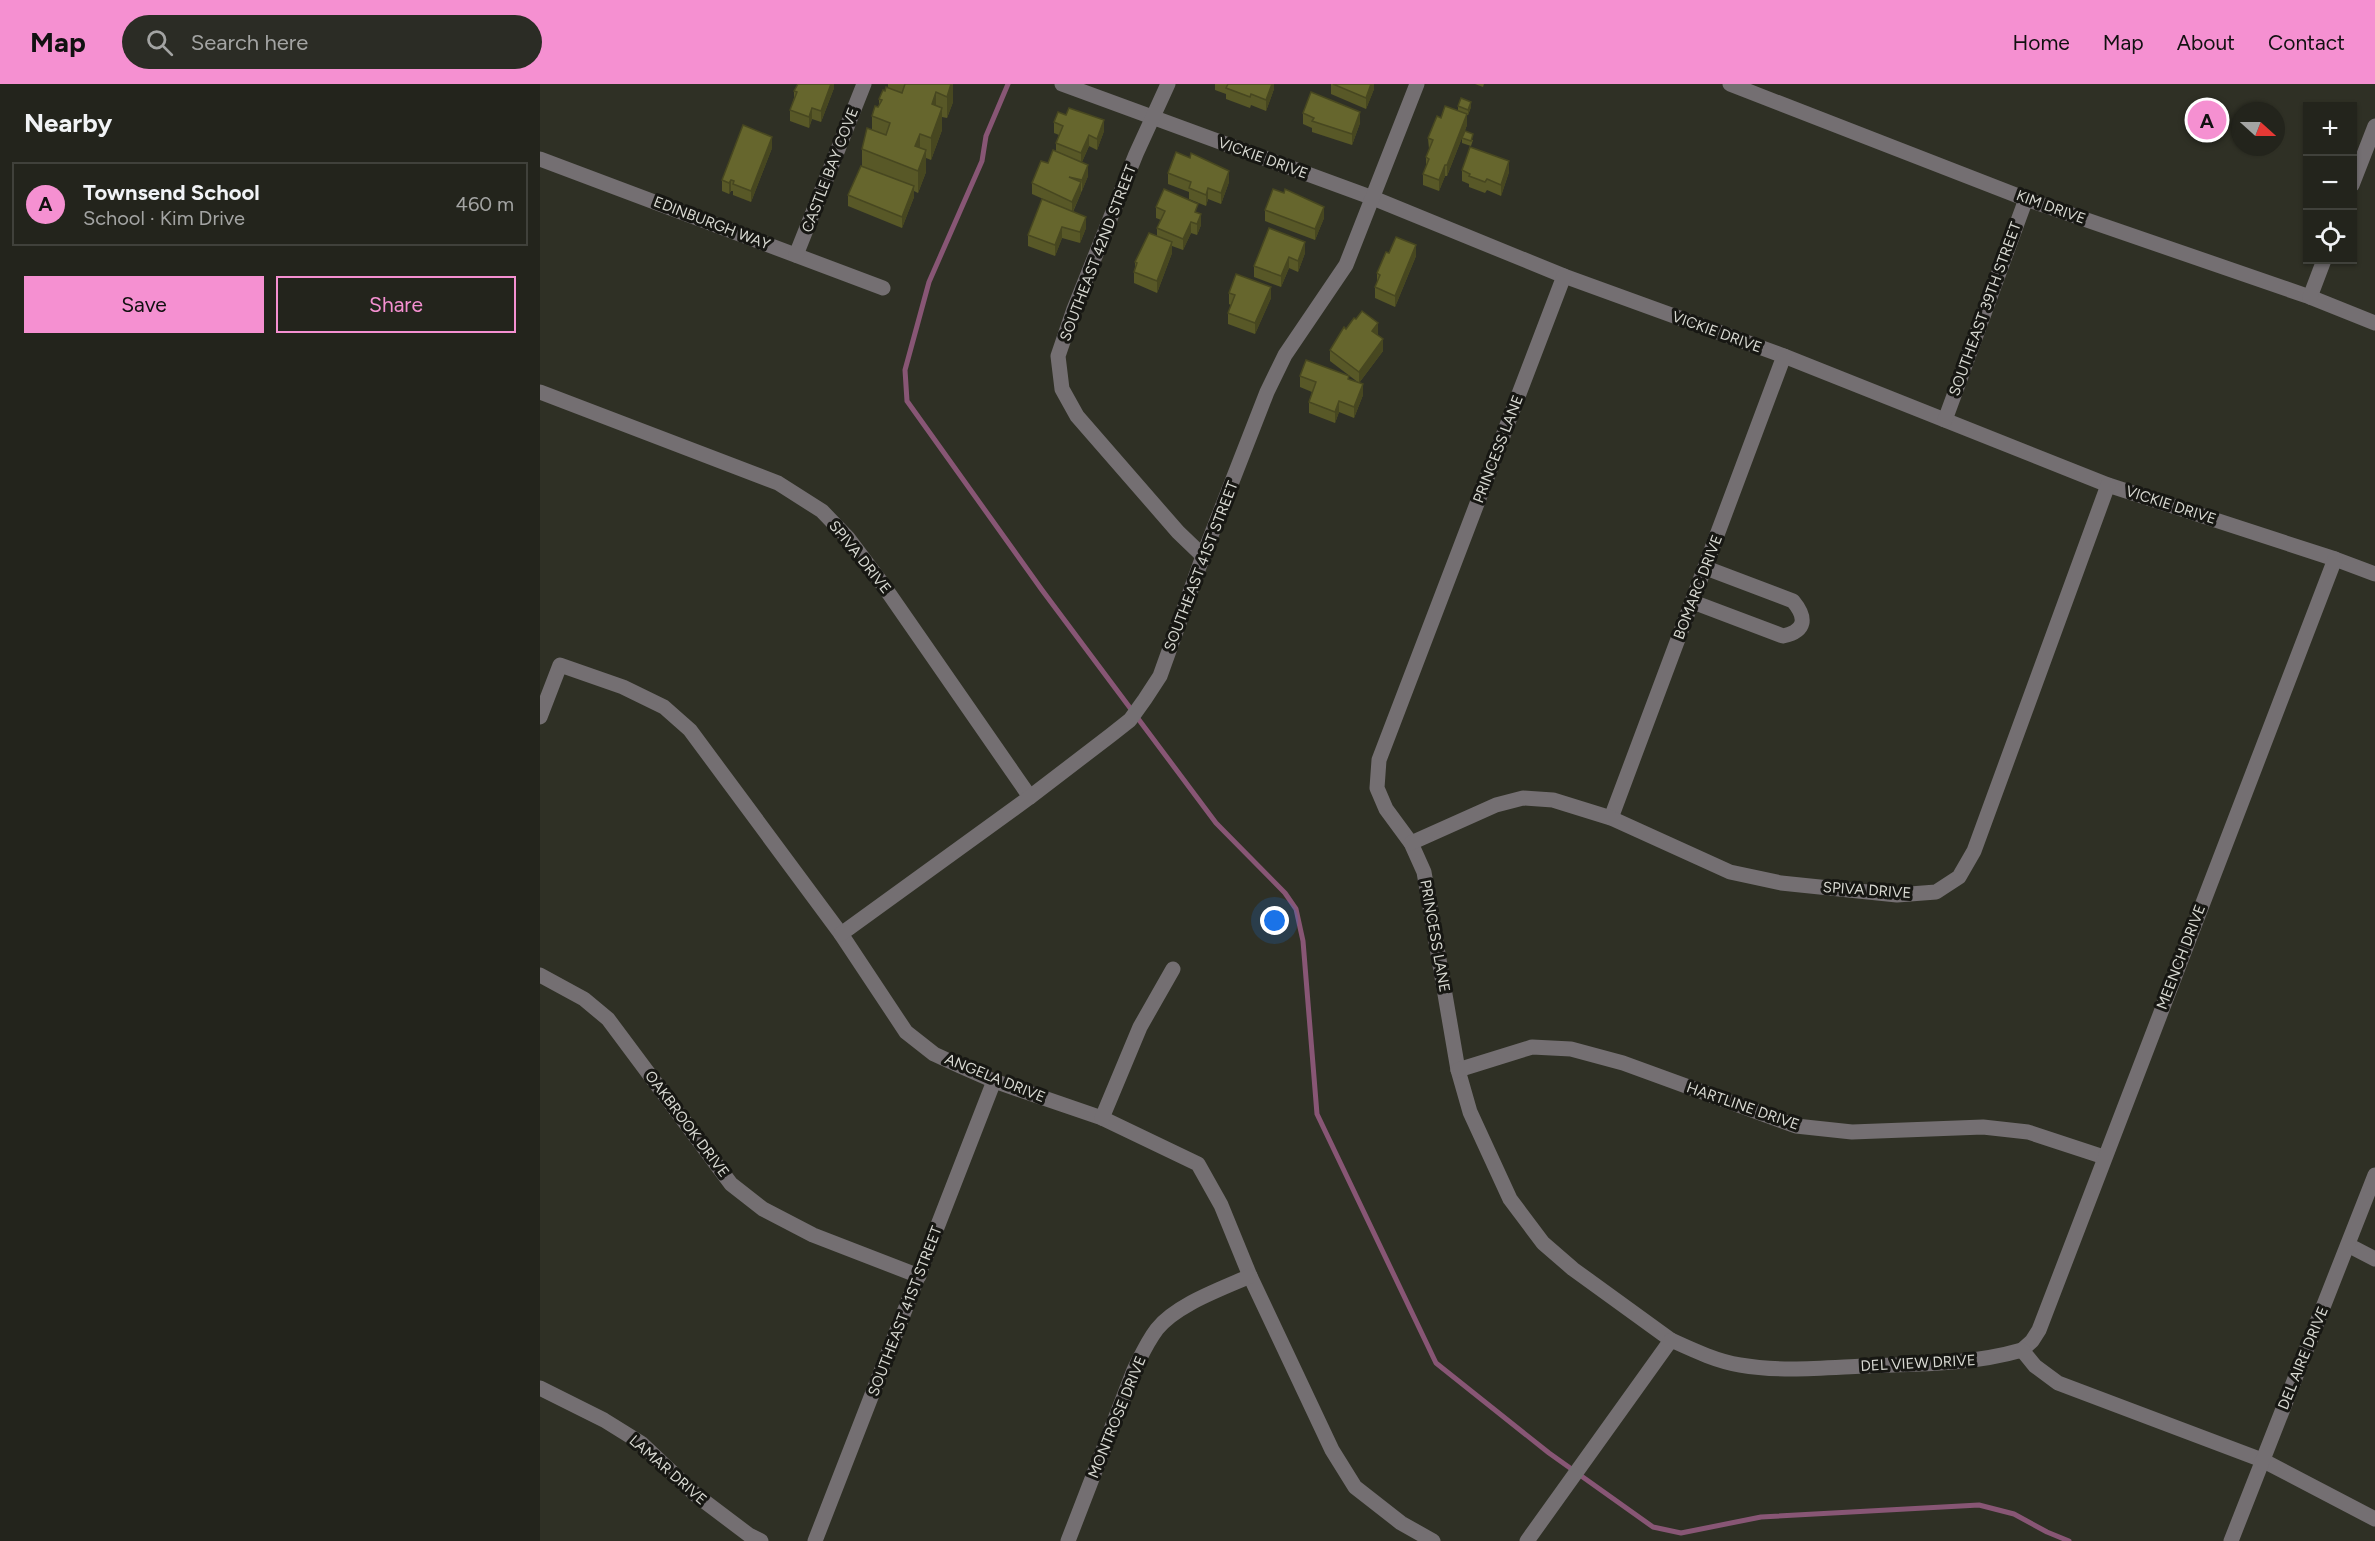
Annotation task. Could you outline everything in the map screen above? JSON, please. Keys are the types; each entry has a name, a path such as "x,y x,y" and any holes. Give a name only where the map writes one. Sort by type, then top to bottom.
{"street":[{"name":"CASTLE BAY COVE","path":"796,255 864,84"},
{"name":"VICKIE DRIVE","path":"1062,84 1373,198 1564,276 1784,356 2109,485 2375,574"},
{"name":"SOUTHEAST 42ND STREET","path":"1168,84 1131,165 1074,309 1058,356 1062,389 1077,416 1178,532 1203,556"},
{"name":"SOUTHEAST 41ST STREET","path":"841,934 1030,797 1130,720 1160,676 1203,556 1267,392 1286,355 1346,265 1418,84"},
{"name":"KIM DRIVE","path":"1730,84 2026,199 2310,297 2375,322"},
{"path":"2357,172 2375,126"},
{"name":"EDINBURGH WAY","path":"540,159 883,288"},
{"name":"SOUTHEAST 39TH STREET","path":"1945,420 2026,199"},
{"path":"2310,297 2322,264"},
{"name":"PRINCESS LANE","path":"1564,276 1379,760 1377,788 1386,809 1411,843 1424,872 1458,1070 1470,1112 1510,1199 1543,1243 1573,1269 1671,1340"},
{"name":"BOMARC DRIVE","path":"1611,818 1784,356"},
{"name":"SPIVA DRIVE","path":"540,392 778,483 822,511 848,538 881,582 1030,797"},
{"name":"SPIVA DRIVE","path":"1411,843 1496,805 1523,798 1553,800 1611,818 1730,872 1781,883 1897,895 1936,892 1959,877 1974,851 2109,485"},
{"name":"MEENCH DRIVE","path":"2022,1350 2039,1330 2334,559"},
{"path":"1693,602 1783,636 1793,634 1799,629 1803,619 1801,610 1794,601 1706,568"},
{"name":"ANGELA DRIVE","path":"540,717 560,665 623,687 664,706 690,730 841,934 906,1032 933,1054 994,1081 1102,1118 1198,1164 1221,1205 1250,1276 1332,1450 1355,1487 1401,1523 1433,1541"},
{"path":"1102,1118 1140,1027 1173,969"},
{"name":"OAKBROOK DRIVE","path":"540,975 584,999 608,1019 732,1184 764,1209 813,1235 919,1276"},
{"name":"HARTLINE DRIVE","path":"1458,1070 1532,1047 1571,1048 1623,1063 1797,1126 1852,1132 1983,1127 2028,1132 2104,1157"},
{"name":"SOUTHEAST 41ST STREET","path":"815,1541 994,1081"},
{"name":"DEL AIRE DRIVE","path":"2231,1541 2375,1175"},
{"path":"2348,1245 2375,1259"},
{"name":"MONTROSE DRIVE","path":"1068,1541 1134,1370 1147,1344 1159,1327 1174,1315 1203,1297 1250,1276"},
{"path":"1527,1541 1671,1340"},
{"name":"DEL VIEW DRIVE","path":"1671,1340 1698,1353 1739,1365 1792,1369 1940,1363 1993,1358 2022,1350"},
{"path":"2022,1350 2035,1366 2058,1383 2262,1460 2375,1519"},
{"name":"LAMAR DRIVE","path":"540,1388 604,1420 641,1443 696,1495 749,1535 761,1541"}],"building":[{"path":"798,84 831,84 821,111 812,108 809,117 790,110"},
{"path":"905,84 951,84 947,97 936,92 932,104 942,108 931,138 920,134 915,146 926,150 918,171 862,149 867,128 886,135 890,123 872,116 875,106 878,107 882,100 879,99 883,90 885,91 886,87 902,93"},
{"path":"1228,84 1272,84 1266,100 1226,88"},
{"path":"1333,84 1371,84 1366,98"},
{"path":"1311,92 1360,112 1352,134 1312,121 1314,118 1303,113"},
{"path":"1461,98 1471,102 1468,110 1458,106"},
{"path":"1445,106 1467,114 1439,180 1423,174 1429,159 1426,157 1433,140 1428,138 1437,116 1441,118"},
{"path":"1069,108 1104,120 1097,139 1089,135 1081,153 1056,143 1063,126 1054,122 1058,112 1066,115"},
{"path":"743,125 772,137 751,191 733,184 734,181 731,180 729,183 722,180"},
{"path":"1465,131 1473,134 1471,141 1462,138"},
{"path":"1470,147 1509,161 1501,185 1487,179 1485,182 1469,176 1470,174 1462,170"},
{"path":"1053,150 1088,165 1082,180 1069,177 1081,182 1072,202 1032,183 1041,161 1048,163"},
{"path":"1176,152 1190,158 1191,153 1229,171 1221,193 1208,188 1206,195 1189,188 1191,182 1168,173"},
{"path":"861,166 914,186 902,217 848,195"},
{"path":"1164,189 1198,204 1195,212 1201,214 1197,224 1191,222 1183,239 1157,228 1165,211 1156,207"},
{"path":"1273,189 1284,193 1285,189 1324,207 1315,229 1265,210"},
{"path":"1042,199 1086,217 1080,232 1062,227 1055,245 1028,235"},
{"path":"1269,228 1305,242 1298,261 1289,257 1281,276 1254,266"},
{"path":"1149,233 1172,242 1157,281 1134,272 1137,263 1135,262"},
{"path":"1396,237 1416,245 1395,296 1375,287 1380,275 1377,273 1386,252 1389,253"},
{"path":"1236,274 1271,287 1255,323 1228,313 1235,295 1229,293"},
{"path":"1362,311 1378,323 1372,331 1383,339 1359,372 1330,350 1344,327 1346,329"},
{"path":"1306,360 1349,376 1348,379 1363,384 1354,407 1339,401 1335,412 1309,402 1316,382 1300,376"}],"waterway":[{"path":"1008,84 986,136 982,161 929,282 905,370 907,401 1042,590 1216,823 1285,893 1296,909 1303,941 1317,1114 1436,1363 1549,1453 1653,1527 1681,1533 1761,1517 1979,1505 2014,1514 2069,1541"}],"place":[{"name":"Townsend School","path":"2207,120"}]}
